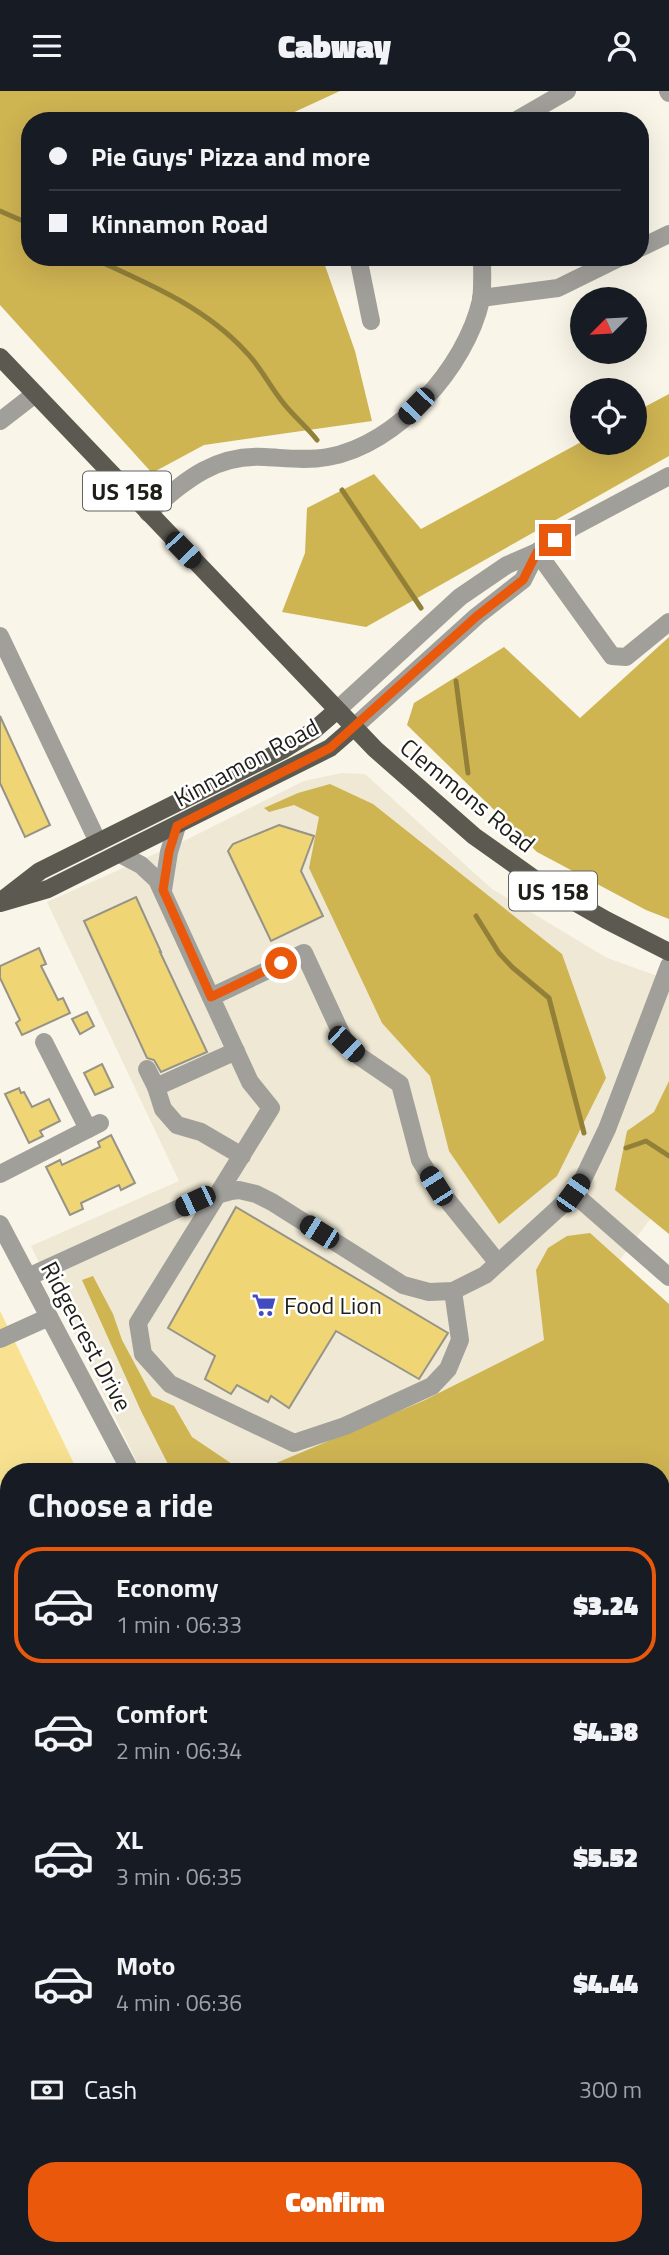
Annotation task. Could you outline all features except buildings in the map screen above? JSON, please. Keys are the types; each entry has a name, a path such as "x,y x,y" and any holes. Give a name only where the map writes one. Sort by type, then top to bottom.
{"main road":[{"name":"US 158","path":"0,357 353,728"},
{"name":"Kinnamon Road","path":"0,902 40,871 284,750 313,731 336,711"},
{"name":"Kinnamon Road","path":"0,902 48,890 330,748 353,728"},
{"name":"Clemmons Road","path":"353,728 447,814 528,875 588,911 669,951"}],"street":[{"path":"531,112 567,91"},
{"path":"649,246 667,241"},
{"path":"360,266 371,321"},
{"path":"148,513 193,474 213,465 263,456 296,460 331,457 377,438 401,422 447,376 472,328 481,298 482,266"},
{"path":"481,298 558,288 603,266"},
{"path":"0,421 35,394"},
{"name":"Kinnamon Road","path":"336,711 460,597 507,565 537,552 573,527 669,476"},
{"path":"537,552 612,656 626,657 669,622"},
{"name":"Kinnamon Road","path":"353,728 477,616 523,580 537,552"},
{"path":"460,597 477,616"},
{"path":"0,636 98,842"},
{"path":"163,890 169,852 177,826"},
{"path":"120,854 149,871 163,890 250,1082 271,1108 138,1323 143,1354 170,1384 294,1443 345,1426 432,1386 448,1369 460,1340 453,1291"},
{"path":"211,997 304,953 346,1044 400,1084 420,1160 436,1186 498,1263"},
{"path":"28,1277 195,1201 217,1193 239,1190 272,1202 403,1285 429,1292 453,1291 472,1283 498,1263 573,1193 602,1139 669,966"},
{"path":"0,1174 94,1126 44,1041"},
{"path":"156,1087 236,1051"},
{"path":"148,1069 163,1109 177,1125 201,1132 242,1156"},
{"path":"573,1193 669,1277"},
{"name":"Ridgecrest Drive","path":"0,1224 126,1463"},
{"path":"0,1339 49,1317"}],"shaded area":[{"path":"0,91 340,91 294,112 21,112 21,266 325,266 355,351 372,421 204,445 152,473 0,305"},
{"path":"669,394 669,456 366,627 282,612 305,553 307,508 374,474 421,529 570,448 570,455 647,455 647,406"},
{"path":"669,637 669,919 646,910 537,852 407,725 414,703 504,647 580,718"},
{"path":"342,773 365,774 492,889 607,958 669,980 669,1194 565,1333 397,1463 138,1463 31,1246 179,1181 47,902 186,840 304,781"},
{"path":"330,784 373,804 562,954 606,1078 557,1176 499,1224 449,1151 430,1076 382,1023 309,868 319,817 294,805 269,812 264,808 298,793"},
{"path":"669,1081 669,1234 615,1190 627,1131 654,1112"},
{"path":"590,1233 669,1304 669,1463 276,1463 423,1401 544,1340 536,1270 548,1248 567,1236"},
{"path":"93,1276 113,1314 122,1340 152,1396 174,1406 192,1437 231,1463 167,1463 82,1280"},
{"path":"0,1311 74,1463 0,1463"}],"waterway":[{"path":"0,211 21,220"},
{"path":"110,266 173,297 212,321 251,357 285,405 317,440"},
{"path":"342,490 421,608"},
{"path":"456,681 468,773"},
{"path":"476,916 499,953 549,998 584,1133"},
{"path":"626,1148 646,1141 669,1156"}],"place":[{"name":"Food Lion","path":"264,1305"}],"route":[{"path":"281,963 211,997 163,890 169,852 177,826 330,748 477,616 523,580 537,552 555,540"}]}
